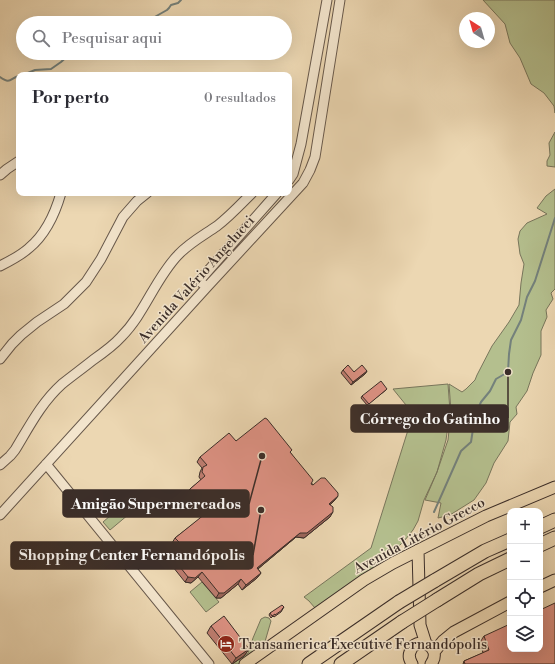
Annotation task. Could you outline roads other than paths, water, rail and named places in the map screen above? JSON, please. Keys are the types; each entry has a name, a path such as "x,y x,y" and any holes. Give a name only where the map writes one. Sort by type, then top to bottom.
{"highway":[{"path":"543,526 555,520"},
{"path":"542,544 555,538"},
{"path":"309,664 399,602 434,580 485,551 507,541"},
{"path":"341,664 437,600 479,574 507,560"}],"main road":[{"name":"Avenida Litério Grecco","path":"245,664 364,580 393,563 486,516 555,487"},
{"path":"410,663 409,655 420,625 418,550"},
{"path":"543,586 555,580"},
{"path":"430,648 443,641 454,632 507,604"},
{"path":"420,625 434,659 431,664"},
{"path":"413,647 419,643 430,648"}],"street":[{"path":"292,176 301,144 327,0"},
{"name":"Avenida Valério Angelucci","path":"292,195 303,183 315,157 340,0"},
{"path":"0,175 16,163"},
{"path":"0,266 23,253 38,240 50,222 60,196"},
{"path":"0,359 21,335 64,304 86,282 124,217 143,196"},
{"path":"0,465 15,450 39,410 48,399 62,385 112,346 125,332 144,307 171,262 188,246 228,217 249,196"},
{"name":"Avenida Valério Angelucci","path":"207,287 198,281 274,196"},
{"name":"Avenida Valério Angelucci","path":"0,515 291,196"},
{"path":"46,464 209,664"}],"waterway":[{"path":"156,16 167,10 171,5 178,3 181,0"},
{"path":"30,72 35,70 51,69 63,60"},
{"path":"0,77 8,81 16,77"},
{"path":"434,512 461,451 471,442 475,416 481,402 490,391 496,379 508,372 511,340 521,320 527,297 535,281 555,218"}],"place":[{"name":"Córrego do Gatinho","path":"508,372"},
{"name":"Amigão Supermercados","path":"262,456"},
{"name":"Shopping Center Fernandópolis","path":"261,510"},
{"name":"Transamerica Executive Fernandópolis","path":"226,644"}]}
